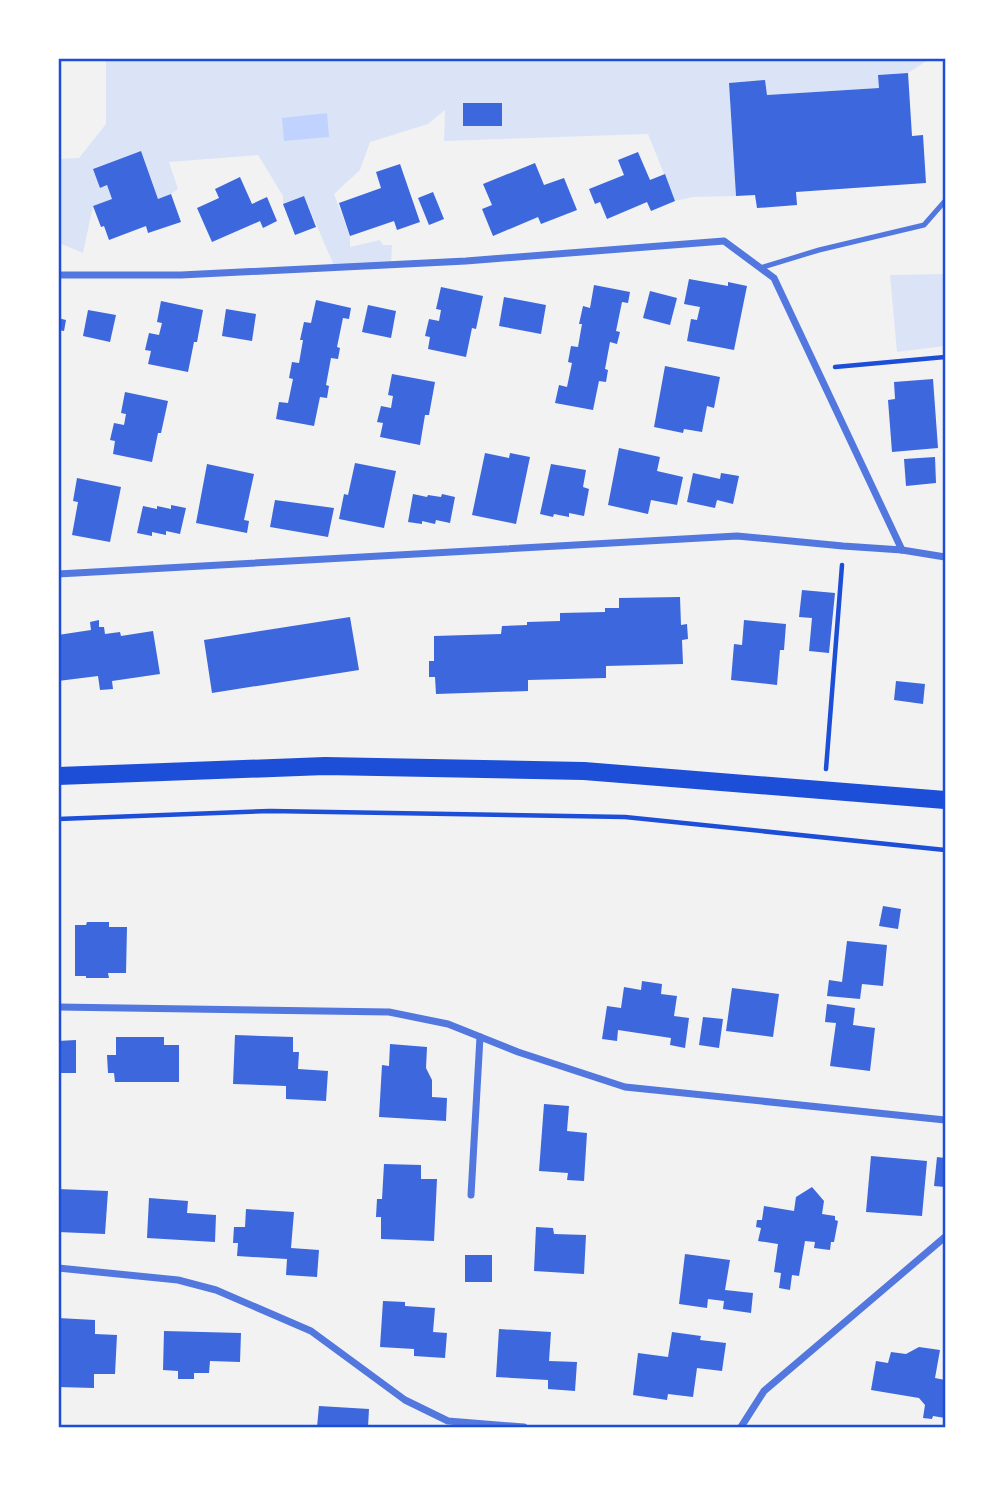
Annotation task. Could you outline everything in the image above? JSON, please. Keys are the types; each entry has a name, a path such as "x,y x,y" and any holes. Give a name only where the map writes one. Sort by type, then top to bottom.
{"main road":[{"path":"58,776 325,766 584,771 945,800"}],"street":[{"path":"58,275 181,275 466,261 724,242 774,278 902,550"},
{"path":"58,574 737,536 902,550 945,557"},
{"path":"58,1007 389,1012 448,1024 518,1052 625,1087 945,1120"},
{"path":"471,1195 480,1037"},
{"path":"741,1427 764,1391 945,1237"},
{"path":"58,1268 178,1280 216,1290 311,1331 405,1400 446,1424 524,1427"}],"lane":[{"path":"760,268 819,250 924,225 945,201"}],"path":[{"path":"817,369 945,357"},
{"path":"824,789 844,546"},
{"path":"58,819 270,811 625,817 945,850"}],"shaded area":[{"path":"106,58 931,58 908,73 879,75 879,88 767,95 765,80 729,83 736,196 693,197 675,201 648,134 444,141 445,110 428,124 370,142 360,170 334,194 350,236 350,247 380,240 383,245 392,245 391,265 335,268 304,196 283,204 283,196 258,155 169,162 178,189 158,199 141,151 94,168 100,188 107,185 112,199 93,206 83,253 59,243 58,159 79,158 106,124"},
{"path":"945,274 945,346 897,352 890,275"}],"water":[{"path":"327,113 329,137 284,141 282,118"}],"building":[{"path":"908,73 912,136 923,135 926,183 796,192 797,205 757,208 755,195 736,196 729,83 765,80 767,95 879,88 878,75"},
{"path":"463,103 502,103 502,126 463,126"},
{"path":"141,151 158,199 171,194 181,222 148,233 146,226 109,240 93,206 112,199 107,185 100,188 93,169"},
{"path":"638,152 650,180 665,174 675,201 651,211 647,202 607,219 600,202 595,204 589,189 624,175 618,160"},
{"path":"535,163 544,185 564,178 577,210 541,224 538,217 493,236 482,209 492,205 483,184"},
{"path":"400,164 420,222 397,230 394,221 350,236 339,203 381,188 376,172"},
{"path":"240,177 252,204 267,197 277,221 263,228 260,221 212,242 197,208 219,198 215,189"},
{"path":"433,192 444,219 429,225 418,198"},
{"path":"304,196 316,227 295,235 283,204"},
{"path":"689,279 728,286 728,282 747,286 734,350 687,341 691,319 697,320 700,307 684,304"},
{"path":"594,285 630,292 628,303 622,302 616,331 620,332 617,344 610,342 605,369 608,370 606,382 599,381 593,410 555,403 559,385 567,387 572,363 568,362 571,346 578,347 583,306 590,308"},
{"path":"441,287 483,296 476,329 472,328 466,357 428,349 430,337 425,336 429,319 439,321 441,310 436,309"},
{"path":"650,291 677,298 670,325 643,318"},
{"path":"504,297 546,305 541,334 499,326"},
{"path":"316,300 351,308 349,319 343,318 337,347 340,348 338,359 331,358 326,385 329,386 327,398 320,397 314,426 276,419 279,402 288,403 293,379 289,378 292,362 299,363 304,322 311,323"},
{"path":"161,301 203,310 188,372 148,364 151,351 145,350 149,333 159,335 162,323 157,322"},
{"path":"368,305 396,311 391,338 362,332"},
{"path":"226,309 256,314 252,341 222,336"},
{"path":"88,310 116,315 110,342 83,336"},
{"path":"58,318 66,320 64,331 58,330"},
{"path":"665,366 720,377 714,408 707,406 702,432 684,429 683,433 654,427"},
{"path":"392,374 435,382 420,445 380,437 383,423 377,422 381,406 391,408 393,396 388,395"},
{"path":"933,379 938,448 892,452 888,400 895,399 894,382"},
{"path":"125,392 168,401 152,462 113,454 115,441 110,440 114,423 124,425 126,414 121,413"},
{"path":"619,448 660,457 657,471 683,477 677,505 651,500 648,514 608,505"},
{"path":"485,453 509,458 510,453 530,457 516,524 472,515"},
{"path":"935,457 936,483 906,486 904,459"},
{"path":"355,463 396,471 384,528 339,519"},
{"path":"207,464 254,474 244,520 249,521 247,533 196,523"},
{"path":"551,464 586,470 583,487 589,489 584,516 569,513 569,517 554,514 553,517 540,514"},
{"path":"693,473 720,479 721,473 739,476 733,504 717,500 715,508 687,502"},
{"path":"77,478 121,487 110,542 72,535 78,502 73,501"},
{"path":"413,494 455,497 450,523 436,520 435,524 408,522"},
{"path":"275,500 334,508 328,537 270,527"},
{"path":"171,505 186,508 180,534 166,531 166,535 152,532 152,536 137,533 143,506 171,509"},
{"path":"802,590 835,593 829,653 809,651 812,618 799,617"},
{"path":"680,597 681,625 687,624 688,639 682,640 683,664 606,666 606,678 528,680 528,691 436,694 435,677 429,677 429,661 434,661 434,636 501,634 502,626 560,621 560,613 605,612 605,608 619,608 619,598"},
{"path":"350,617 359,670 212,693 204,640"},
{"path":"99,620 99,627 104,627 105,634 120,632 121,636 153,631 160,674 112,681 113,689 100,690 98,676 58,681 58,635 91,630 90,622"},
{"path":"744,620 786,624 784,650 780,650 777,685 731,680 734,644 742,645"},
{"path":"896,681 925,684 923,704 894,700"},
{"path":"883,906 901,909 898,929 879,926"},
{"path":"87,922 109,922 109,927 127,927 126,973 108,973 109,978 75,976 75,925 86,925"},
{"path":"847,941 887,945 883,986 862,984 860,999 827,996 829,980 842,982"},
{"path":"642,981 662,984 661,994 677,996 674,1016 689,1018 685,1048 670,1045 671,1038 618,1030 617,1041 602,1039 607,1006 621,1008 624,987 641,990"},
{"path":"732,988 779,994 773,1037 726,1031"},
{"path":"827,1004 855,1008 853,1025 875,1028 870,1071 830,1066 836,1023 825,1022"},
{"path":"703,1017 723,1019 719,1048 699,1045"},
{"path":"235,1035 293,1037 293,1052 299,1052 298,1069 328,1071 326,1101 286,1099 286,1086 233,1084"},
{"path":"116,1037 164,1037 164,1045 179,1045 179,1082 115,1082 114,1073 108,1073 107,1055 116,1055"},
{"path":"76,1040 76,1073 58,1073 58,1041"},
{"path":"390,1044 427,1047 426,1068 432,1080 432,1097 447,1098 446,1121 379,1117 382,1065 389,1066"},
{"path":"544,1104 569,1106 567,1131 587,1133 584,1181 567,1180 568,1173 539,1171"},
{"path":"871,1156 927,1161 922,1216 866,1212"},
{"path":"937,1157 945,1158 945,1187 934,1186"},
{"path":"384,1164 421,1165 421,1179 437,1179 434,1241 381,1239 381,1217 376,1217 377,1199 382,1199"},
{"path":"812,1187 824,1201 822,1214 835,1216 838,1221 834,1242 831,1242 830,1250 814,1248 815,1242 805,1241 799,1276 792,1275 790,1290 779,1288 781,1273 774,1272 778,1244 758,1241 761,1228 756,1227 757,1220 762,1220 764,1206 794,1211 796,1197"},
{"path":"58,1189 108,1191 105,1234 58,1232"},
{"path":"149,1198 188,1201 187,1213 216,1215 215,1242 147,1238"},
{"path":"246,1209 294,1212 291,1248 319,1250 317,1277 286,1275 287,1259 237,1256 238,1243 233,1243 234,1227 245,1227"},
{"path":"536,1227 553,1228 554,1234 586,1235 584,1274 534,1271"},
{"path":"685,1254 730,1260 725,1290 753,1293 751,1313 723,1309 724,1301 708,1299 707,1308 679,1304"},
{"path":"465,1255 492,1255 492,1282 465,1282"},
{"path":"383,1301 435,1308 433,1332 447,1333 445,1358 414,1356 414,1349 380,1347"},
{"path":"58,1318 95,1320 95,1334 117,1335 115,1374 94,1374 94,1388 58,1387"},
{"path":"499,1329 551,1332 549,1361 577,1362 575,1391 548,1389 548,1380 496,1377"},
{"path":"164,1331 241,1333 240,1362 210,1361 209,1373 194,1373 194,1379 178,1379 178,1371 163,1370"},
{"path":"672,1332 701,1336 700,1340 726,1343 722,1371 697,1368 693,1397 668,1394 667,1400 633,1395 638,1353 668,1357"},
{"path":"919,1347 940,1350 935,1378 945,1380 945,1418 923,1418 925,1405 919,1398 871,1390 876,1361 888,1363 891,1352 906,1354"},
{"path":"319,1406 369,1409 368,1427 317,1427"}]}
